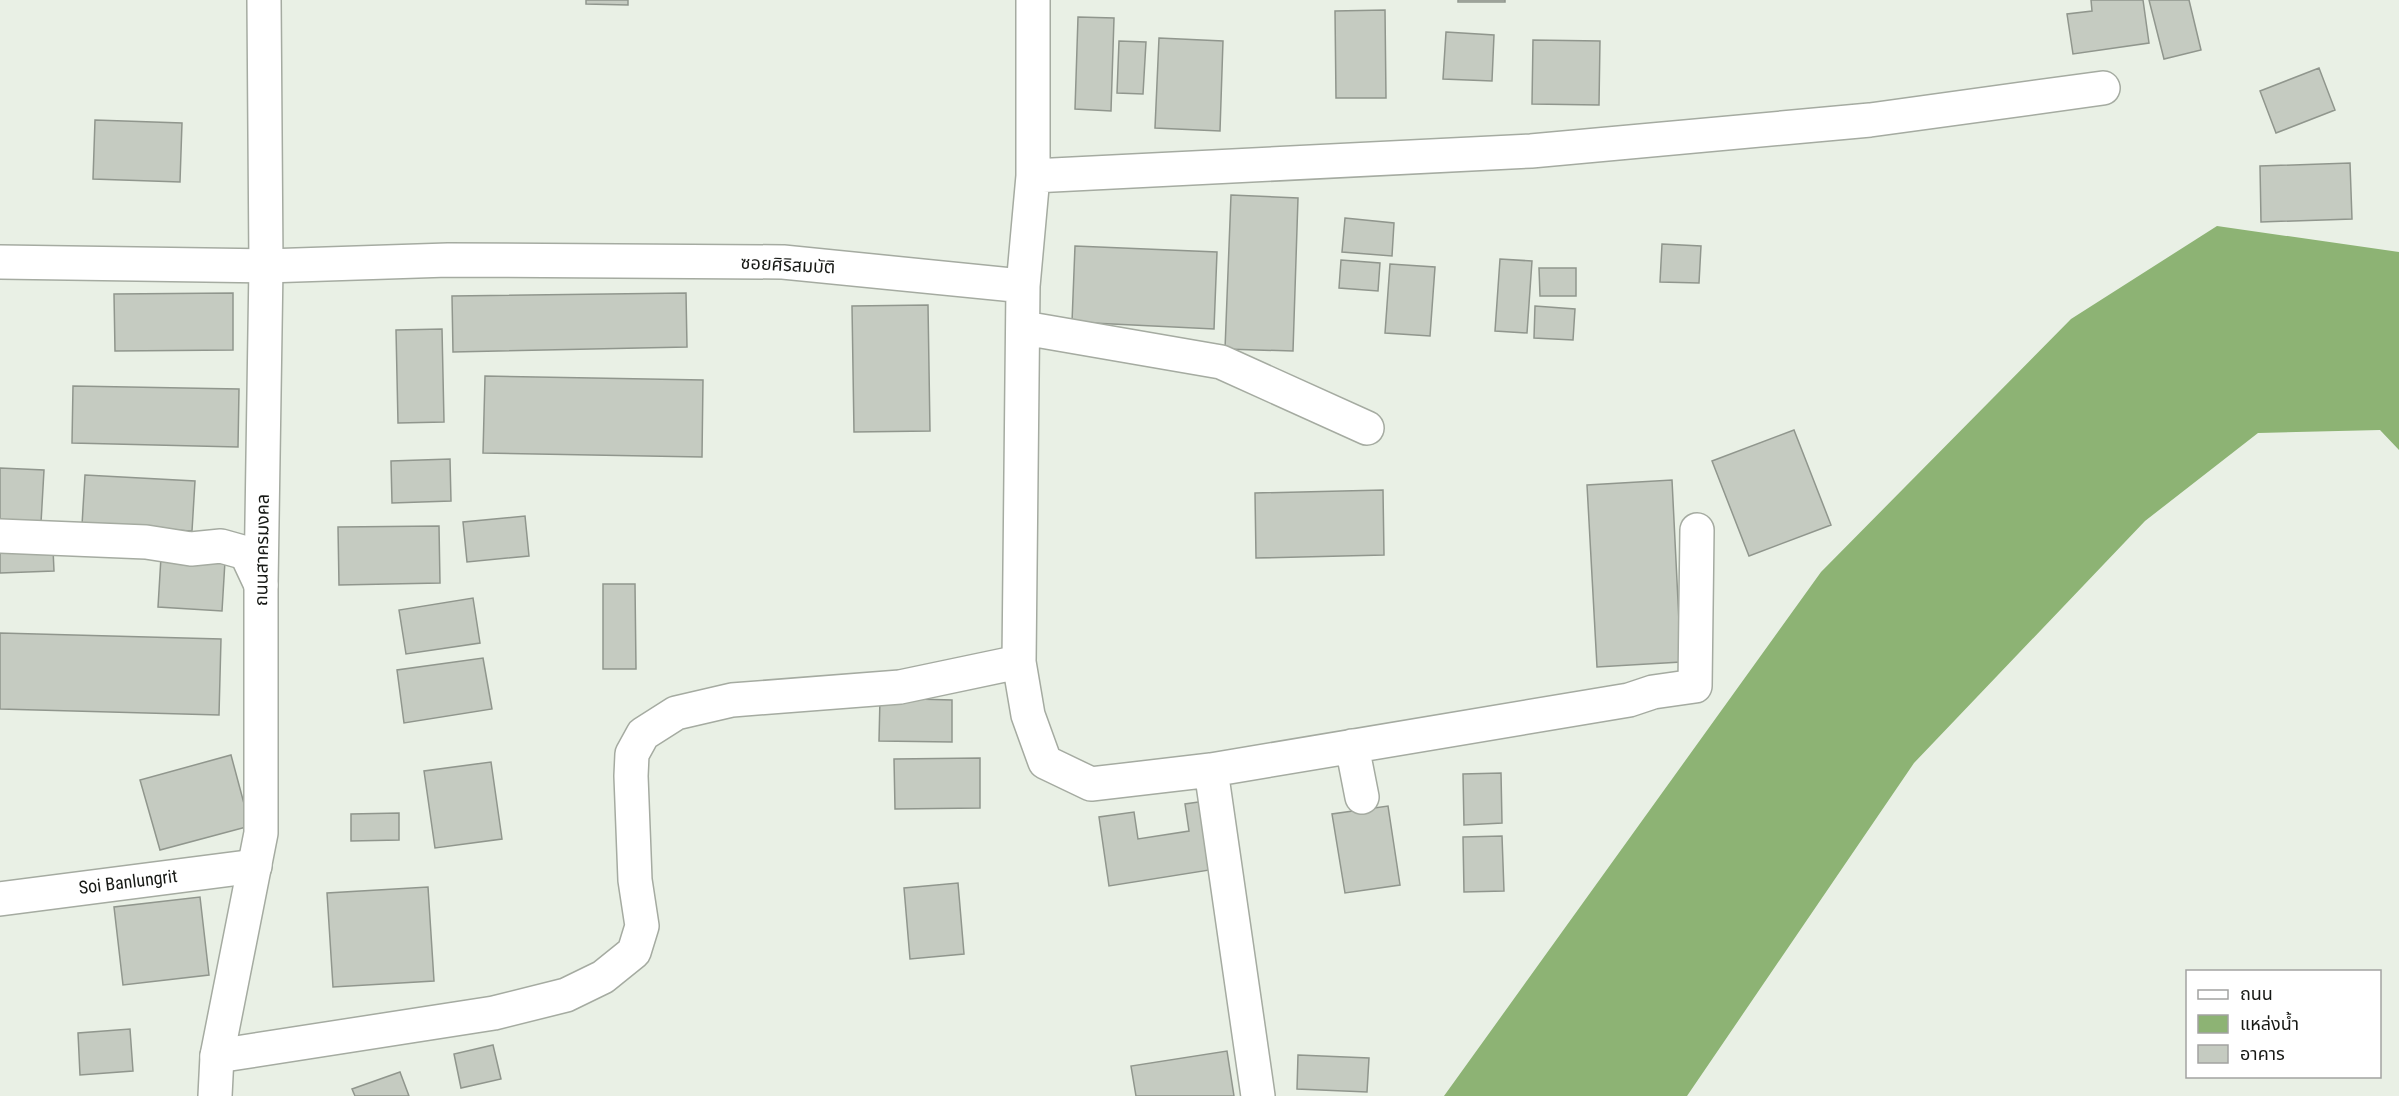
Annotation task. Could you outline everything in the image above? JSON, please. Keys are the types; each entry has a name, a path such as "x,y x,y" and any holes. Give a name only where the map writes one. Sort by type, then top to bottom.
{"street":[{"name":"ถนนสาครมงคล","path":"215,1096 217,1056 261,833 261,585 266,266 264,0"},
{"path":"1033,0 1033,176 1023,286 1019,662 1028,715 1045,762 1091,784 1211,770 1629,700 1653,692 1695,686 1697,530"},
{"path":"1033,176 1531,151 1870,120 2103,88"},
{"name":"ซอยศิริสมบัติ","path":"0,262 266,266 448,260 783,262 1023,286"},
{"path":"1024,328 1221,362 1366,428"},
{"path":"0,536 146,542 191,549 221,546 246,553 261,585"},
{"path":"217,1056 494,1013 566,994 603,977 634,952 642,926 635,880 630,776 632,754 643,734 676,713 732,700 900,687 1019,662"},
{"path":"1352,746 1362,797"},
{"path":"1211,770 1258,1096"},
{"name":"Soi Banlungrit","path":"0,899 255,866"}],"water":[{"path":"2217,226 2399,252 2399,450 2380,430 2258,433 2145,521 1914,763 1687,1096 1444,1096 1821,572 2071,319"}],"building":[{"path":"586,0 628,0 628,5 586,4"},
{"path":"1458,0 1505,0 1505,2 1458,2"},
{"path":"2091,0 2143,0 2149,43 2073,54 2067,14 2092,11"},
{"path":"2149,0 2189,0 2201,50 2164,59"},
{"path":"1385,10 1386,98 1336,98 1335,11"},
{"path":"1078,17 1114,18 1111,111 1075,109"},
{"path":"1446,32 1494,35 1492,81 1443,79"},
{"path":"1159,38 1223,41 1220,131 1155,128"},
{"path":"1533,40 1600,41 1599,105 1532,104"},
{"path":"1119,41 1146,42 1143,94 1117,93"},
{"path":"2319,68 2335,110 2276,133 2260,91"},
{"path":"95,120 182,123 180,182 93,179"},
{"path":"2350,163 2352,219 2261,222 2260,166"},
{"path":"1231,195 1298,198 1293,351 1225,349"},
{"path":"1345,218 1394,223 1392,256 1342,252"},
{"path":"1662,244 1701,246 1699,283 1660,282"},
{"path":"1075,246 1217,252 1214,329 1072,322"},
{"path":"1500,259 1532,261 1527,333 1495,331"},
{"path":"1341,260 1380,263 1378,291 1339,288"},
{"path":"1390,264 1435,267 1430,336 1385,333"},
{"path":"1539,268 1576,268 1576,296 1540,296"},
{"path":"233,293 233,350 115,351 114,294"},
{"path":"686,293 687,347 453,352 452,296"},
{"path":"928,305 930,431 854,432 852,306"},
{"path":"1535,306 1575,309 1573,340 1534,338"},
{"path":"442,329 444,422 398,423 396,330"},
{"path":"485,376 703,380 702,457 483,453"},
{"path":"73,386 239,389 238,447 72,443"},
{"path":"1794,430 1831,525 1749,556 1712,461"},
{"path":"450,459 451,501 392,503 391,461"},
{"path":"0,468 44,470 41,523 0,521"},
{"path":"85,475 195,481 192,531 82,525"},
{"path":"1672,480 1681,662 1597,667 1587,485"},
{"path":"1383,490 1384,555 1256,558 1255,493"},
{"path":"525,516 529,556 467,562 463,522"},
{"path":"439,526 440,583 339,585 338,527"},
{"path":"53,549 54,571 0,573 0,551"},
{"path":"161,557 225,561 222,611 158,607"},
{"path":"603,584 635,584 636,669 603,669"},
{"path":"473,598 480,643 406,654 399,610"},
{"path":"0,633 221,639 219,715 0,709"},
{"path":"483,658 492,709 404,723 397,670"},
{"path":"880,698 952,700 952,742 879,741"},
{"path":"231,755 250,826 160,850 140,780"},
{"path":"980,758 980,808 895,809 894,759"},
{"path":"491,762 502,839 435,848 424,771"},
{"path":"1501,773 1502,823 1464,825 1463,774"},
{"path":"1205,801 1216,869 1109,886 1099,817 1134,812 1138,839 1189,831 1185,804"},
{"path":"1388,806 1400,885 1345,893 1332,814"},
{"path":"399,813 399,840 351,841 351,814"},
{"path":"1502,836 1504,891 1464,892 1463,837"},
{"path":"958,883 964,954 910,959 904,888"},
{"path":"428,887 434,981 333,987 327,893"},
{"path":"200,897 209,975 123,985 114,907"},
{"path":"130,1029 133,1071 80,1075 78,1033"},
{"path":"493,1045 501,1079 461,1088 454,1054"},
{"path":"1227,1051 1234,1096 1136,1096 1131,1066"},
{"path":"1298,1055 1369,1058 1367,1092 1297,1089"},
{"path":"400,1072 409,1096 355,1096 352,1089"}]}
